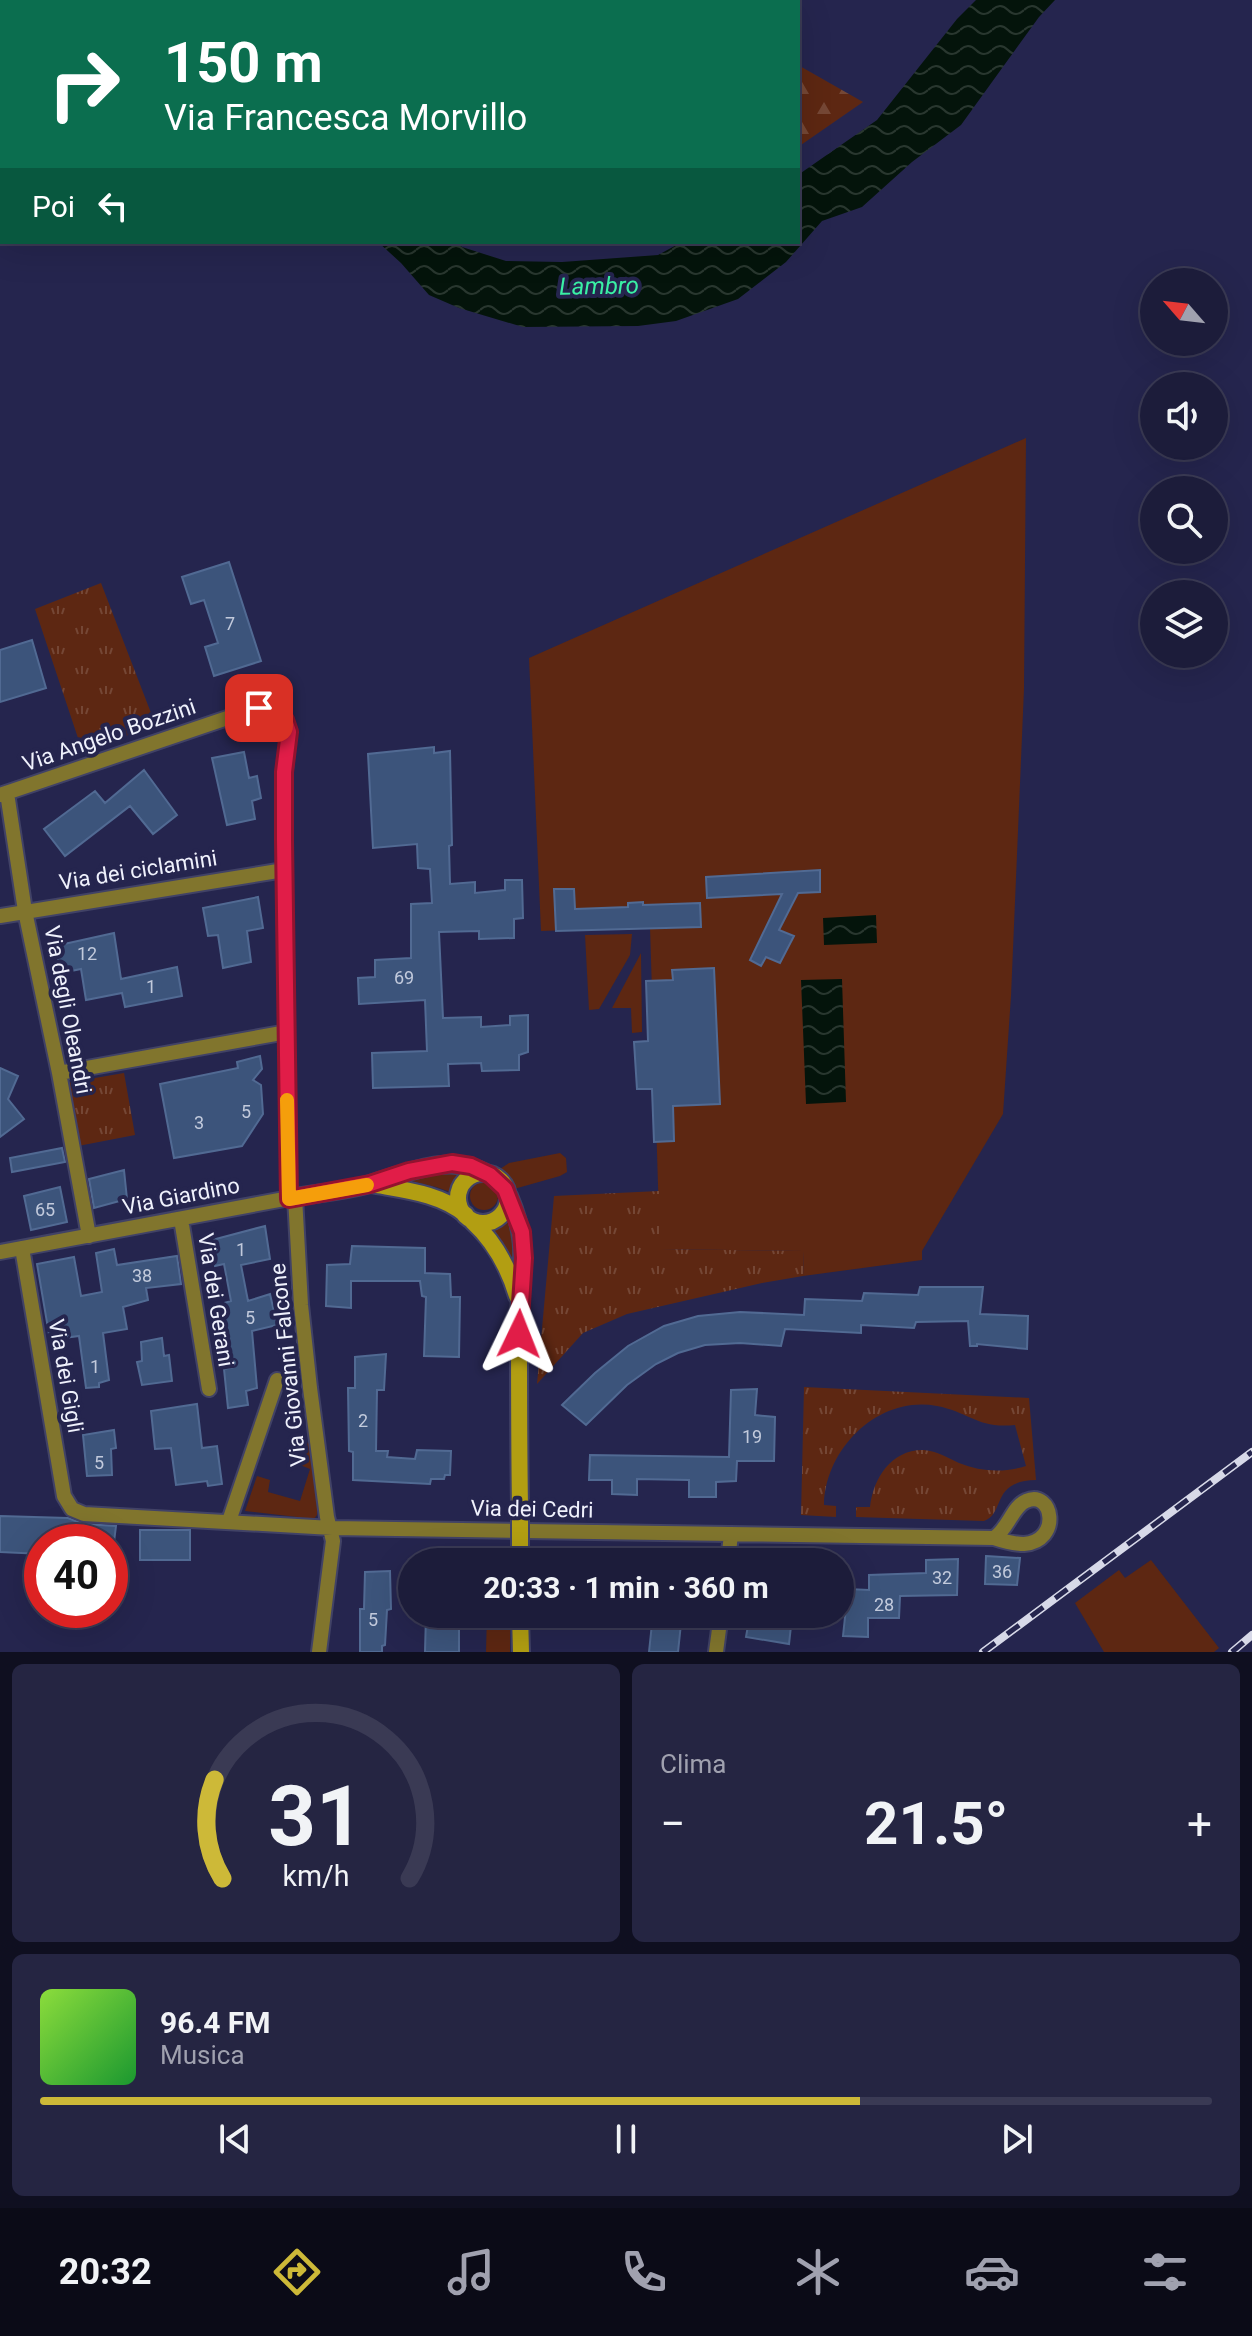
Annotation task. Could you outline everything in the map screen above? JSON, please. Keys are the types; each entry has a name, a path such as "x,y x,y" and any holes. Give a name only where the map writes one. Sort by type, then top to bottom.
{"street":[{"name":"Via Angelo Bozzini","path":"4,794 254,709 264,708 278,713"},
{"name":"Via Giovanni Falcone","path":"278,713 285,720 289,732 284,772 284,870 292,1198 310,1388 333,1541 319,1652"},
{"name":"Via degli Oleandri","path":"4,794 89,1236"},
{"name":"Via dei ciclamini","path":"0,916 284,870"},
{"path":"59,1073 287,1032"},
{"name":"Via Giardino","path":"0,1252 370,1184 409,1171 452,1163 466,1164 486,1173 500,1183 509,1196 523,1240 519,1305 520,1548"},
{"path":"486,1173 470,1177 460,1189 459,1205 468,1218 486,1223 493,1221 505,1211 509,1196"},
{"name":"Via Giardino","path":"370,1184 434,1198 458,1209 484,1232 498,1252 513,1282 519,1305"},
{"name":"Via dei Gerani","path":"181,1219 209,1389"},
{"name":"Via dei Gigli","path":"22,1248 64,1496 72,1509"},
{"path":"229,1521 277,1380"},
{"name":"Via dei Cedri","path":"72,1509 88,1515 332,1528 994,1538"},
{"path":"730,1548 731,1534"},
{"path":"520,1628 521,1652"},
{"path":"716,1652 719,1628"}],"green space":[{"path":"800,66 863,102 800,146"},
{"path":"1026,438 1024,689 1003,1114 922,1251 922,1260 803,1276 804,1251 660,1249 650,927 541,931 529,658"},
{"path":"101,583 156,726 82,750 35,609"},
{"path":"632,934 630,955 599,1009 589,1010 585,935"},
{"path":"641,953 642,1032 632,1033 631,1008 612,1008"},
{"path":"124,1073 135,1135 78,1146 66,1083"},
{"path":"560,1153 566,1158 567,1172 560,1176 514,1189 497,1171 509,1163"},
{"path":"453,1172 463,1174 453,1193 403,1179"},
{"path":"484,1182 494,1186 498,1196 494,1206 484,1210 474,1206 470,1196 474,1186"},
{"path":"659,1191 661,1249 804,1251 803,1276 627,1314 583,1333 537,1384 554,1196"},
{"path":"512,1214 518,1275 493,1229"},
{"path":"804,1387 1029,1398 1036,1480 1021,1482 1005,1491 991,1517 984,1521 856,1517 856,1507 870,1507 880,1476 902,1454 924,1450 984,1470 1026,1466 1015,1425 992,1425 937,1406 915,1405 895,1409 876,1418 859,1430 845,1446 834,1464 824,1505 836,1506 836,1517 801,1515"},
{"path":"308,1442 313,1449 317,1508 314,1519 245,1511 257,1476 270,1480 268,1492 300,1501 310,1469 300,1465"},
{"path":"1151,1560 1219,1648 1214,1652 1104,1652 1075,1603 1119,1570 1125,1578"},
{"path":"487,1628 510,1628 510,1652 486,1652"}],"water":[{"name":"Lambro","path":"976,0 1055,0 1039,17 961,125 912,162 862,207 822,221 786,262 738,299 676,321 638,326 523,327 459,308 429,295 380,244 459,244 506,261 562,262 658,255 678,244 800,244 800,174 877,120 957,19"},
{"path":"876,915 877,943 824,945 823,918"},
{"path":"842,979 846,1102 806,1104 801,980"}],"building":[{"path":"229,562 261,661 214,676 205,647 218,643 204,600 191,604 182,577"},
{"path":"32,640 46,688 0,702 0,650"},
{"path":"434,747 434,753 450,751 450,884 475,882 475,893 505,890 505,880 522,880 523,918 514,919 514,938 479,939 479,931 439,932 443,1018 481,1017 481,1027 510,1025 510,1016 528,1015 528,1052 519,1055 519,1070 482,1071 481,1063 448,1064 449,1086 373,1088 372,1053 427,1051 425,1000 359,1004 358,978 375,977 375,960 411,958 411,904 432,903 430,869 418,868 417,844 373,848 368,754"},
{"path":"244,752 249,778 257,776 261,798 252,801 255,819 227,825 212,758"},
{"path":"144,770 177,815 153,834 130,806 65,856 44,829 95,791 105,803"},
{"path":"820,870 820,892 798,893 779,930 794,936 780,963 766,957 761,966 750,960 782,894 707,898 706,877"},
{"path":"554,889 574,889 575,909 628,907 628,903 643,902 643,905 700,903 701,927 556,931"},
{"path":"258,897 263,928 247,931 251,962 223,968 218,935 208,936 203,908"},
{"path":"114,933 121,979 177,967 182,996 125,1007 122,993 86,1000 81,969 61,973 55,946"},
{"path":"714,968 720,1104 673,1106 674,1141 654,1142 652,1089 637,1089 634,1042 648,1041 646,981 673,980 672,970"},
{"path":"260,1056 262,1069 253,1080 261,1085 263,1114 242,1146 174,1158 160,1084 238,1068 237,1062"},
{"path":"0,1068 18,1076 8,1099 24,1119 0,1137"},
{"path":"62,1148 65,1162 12,1172 10,1158"},
{"path":"124,1170 127,1199 94,1208 89,1179"},
{"path":"60,1187 67,1222 31,1230 24,1196"},
{"path":"265,1226 270,1259 241,1265 248,1301 270,1294 277,1325 252,1331 257,1388 246,1391 248,1405 228,1408 224,1369 234,1367 221,1304 231,1301 224,1264 215,1266 212,1240"},
{"path":"352,1246 425,1248 425,1273 450,1274 451,1297 460,1297 459,1357 424,1356 426,1297 422,1296 420,1281 351,1281 351,1308 326,1306 327,1265 350,1264"},
{"path":"114,1249 117,1265 177,1256 181,1284 146,1288 148,1300 123,1307 127,1329 103,1333 109,1380 99,1383 99,1387 86,1388 79,1336 50,1340 37,1264 74,1257 81,1296 102,1292 96,1253"},
{"path":"920,1287 983,1287 980,1314 1028,1316 1027,1349 970,1346 968,1321 916,1322 914,1328 861,1325 861,1333 785,1329 781,1346 740,1343 705,1345 678,1353 627,1385 586,1425 562,1405 628,1346 664,1326 698,1316 740,1312 804,1315 805,1299 862,1301 864,1293 918,1295"},
{"path":"162,1338 164,1356 169,1355 172,1381 142,1385 137,1362 142,1361 141,1342"},
{"path":"386,1354 384,1390 377,1390 376,1451 388,1451 387,1457 415,1459 417,1450 451,1451 450,1475 445,1475 444,1479 431,1479 430,1484 353,1480 353,1452 349,1451 348,1388 355,1388 355,1357"},
{"path":"757,1389 755,1415 775,1417 774,1461 737,1461 736,1481 716,1482 716,1497 689,1497 689,1480 637,1479 637,1495 612,1494 612,1480 589,1480 590,1455 729,1457 731,1390"},
{"path":"197,1404 202,1448 217,1446 222,1484 208,1486 207,1481 176,1485 171,1448 155,1449 151,1411"},
{"path":"114,1430 116,1448 111,1449 112,1475 87,1476 83,1435"},
{"path":"0,1516 68,1518 83,1524 24,1524 24,1553 0,1552"},
{"path":"140,1530 190,1530 190,1560 140,1560"},
{"path":"986,1556 1020,1558 1017,1585 985,1584"},
{"path":"958,1559 957,1595 900,1596 899,1618 868,1618 868,1637 843,1636 844,1628 854,1628 854,1589 869,1590 869,1575 926,1573 926,1560"},
{"path":"390,1571 391,1609 387,1610 385,1645 382,1652 360,1652 360,1609 364,1609 365,1572"},
{"path":"426,1628 459,1628 459,1652 425,1652"},
{"path":"652,1628 681,1628 678,1652 649,1652"},
{"path":"748,1628 791,1628 789,1644 746,1637"}],"railway":[{"path":"983,1652 1252,1452"},
{"path":"1232,1652 1252,1635"}],"slow traffic":[{"path":"287,1100 289,1199 367,1185"}],"route":[{"path":"259,708 278,713 289,727 284,772 284,840 289,1199 370,1184 393,1175 452,1163 471,1166 490,1175 505,1189 522,1232 524,1258 519,1334"}]}
